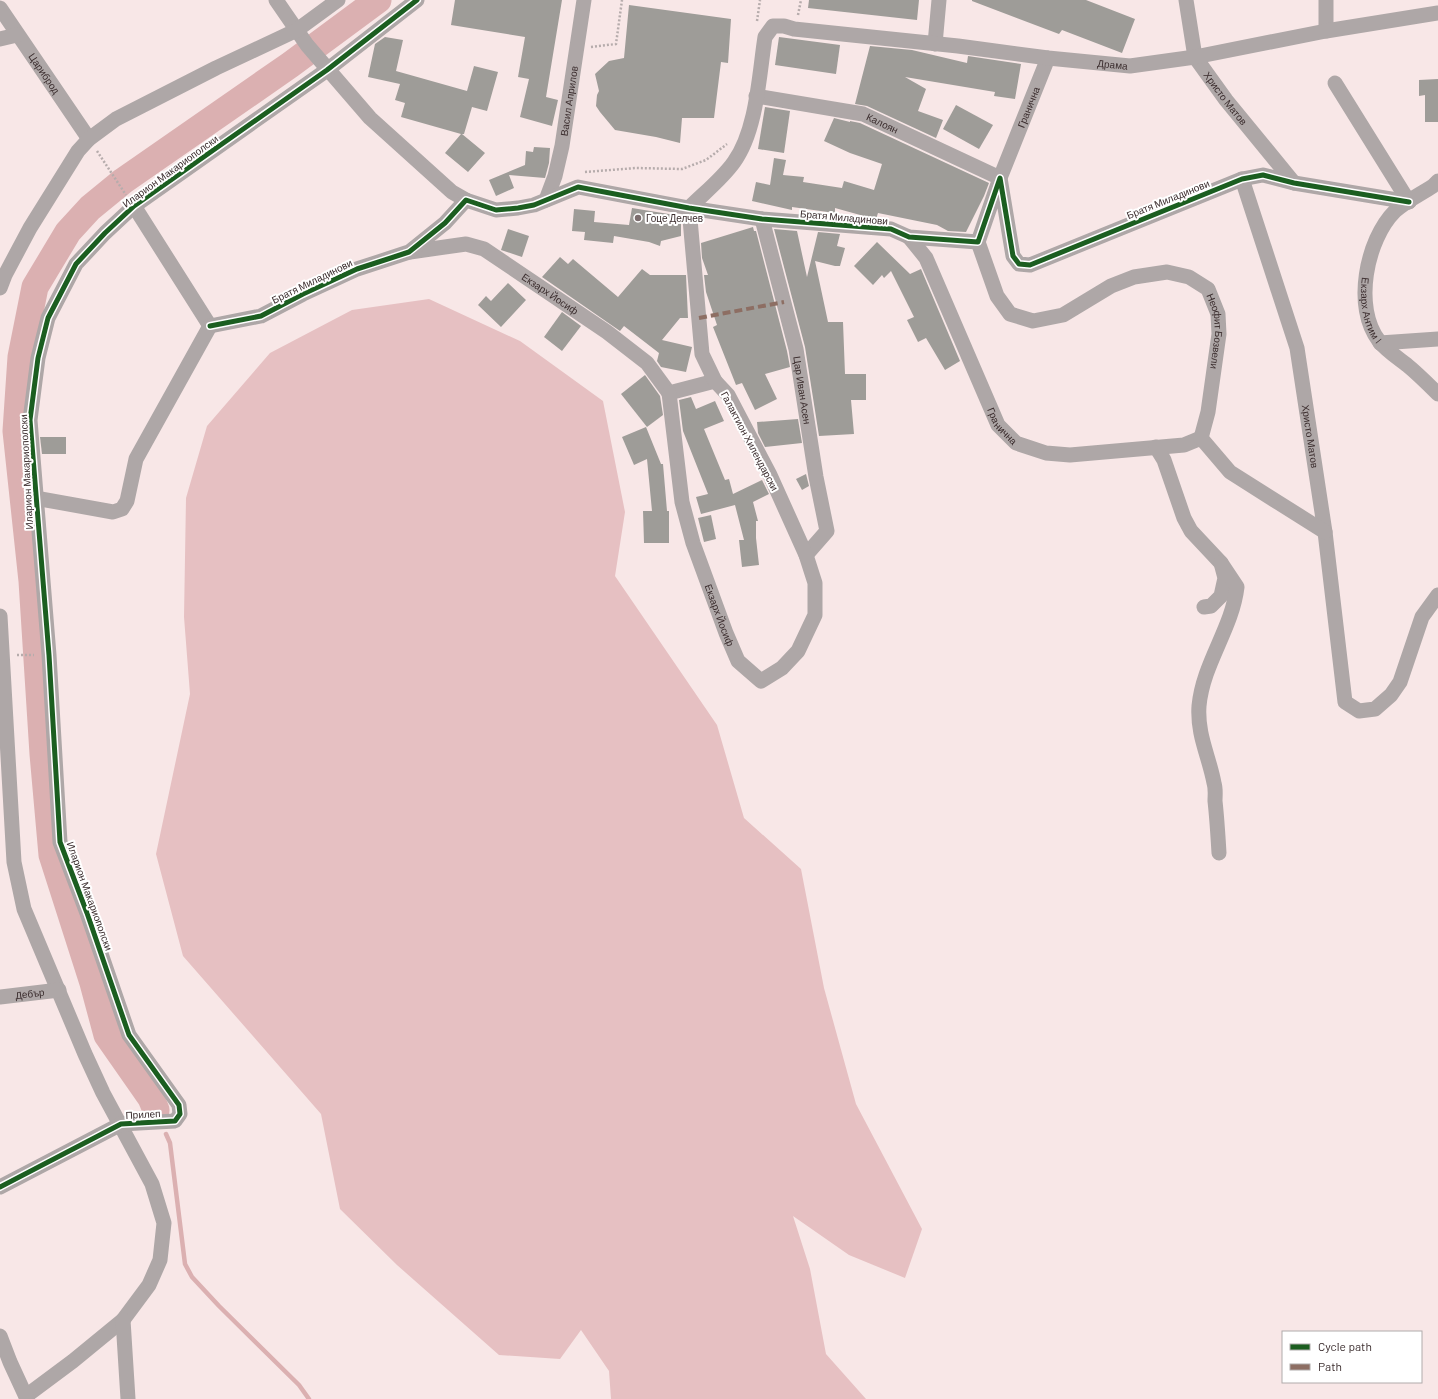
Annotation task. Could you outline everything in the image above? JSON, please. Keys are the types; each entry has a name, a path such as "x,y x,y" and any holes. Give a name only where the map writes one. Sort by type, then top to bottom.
{"street":[{"path":"276,0 307,45 370,118 452,192 466,200"},
{"path":"0,288 5,275 30,228 78,150 89,139 116,119 297,30 338,0"},
{"name":"Иларион Макариополски","path":"129,1035 87,913 60,842 49,655 35,498 30,420 38,358 48,318 76,264 132,203 327,70 417,0"},
{"name":"Васил Априлов","path":"546,200 555,176 562,146 584,0"},
{"path":"935,44 939,0"},
{"name":"Христо Матов","path":"1186,0 1195,57 1226,100 1294,183"},
{"path":"1326,0 1326,31"},
{"name":"Цариброд","path":"0,8 89,139"},
{"name":"Драма","path":"756,96 765,36 773,26 784,26 794,29 1130,66 1195,57 1326,31 1438,13"},
{"path":"0,38 17,35"},
{"name":"Гранична","path":"1000,178 1048,58"},
{"path":"1335,83 1408,202"},
{"path":"689,208 735,162 746,141 756,96"},
{"name":"Калоян","path":"756,96 863,114 1000,178"},
{"name":"Братя Миладинови","path":"1000,178 1013,256 1019,264 1030,265 1242,179 1263,175 1294,183 1408,202"},
{"path":"978,242 1000,178"},
{"name":"Христо Матов","path":"1242,179 1297,348 1325,532 1345,702 1359,711 1375,709 1391,695 1400,682 1422,617 1438,595"},
{"name":"Екзарх Антим I","path":"1438,181 1434,186 1396,211 1386,223 1369,261 1364,301 1373,333 1380,343 1413,370 1438,394"},
{"name":"Братя Миладинови","path":"210,326 261,316 356,269 409,252 445,223 466,200 496,210 518,208 534,205 578,187 689,208 762,219 891,229 909,237 978,242"},
{"path":"35,498 113,512 122,509 127,501 136,459 210,326 132,203"},
{"name":"Галактион Хилендарски","path":"689,208 702,354 715,381 728,396 770,475 806,555"},
{"name":"Цар Иван Асен","path":"762,219 796,349 816,477 827,531 806,555"},
{"name":"Гранична","path":"909,237 926,258 998,425 1016,444 1046,453 1070,455 1184,445 1201,438"},
{"name":"Неофит Бозвели","path":"978,242 998,296 1010,314 1033,322 1063,315 1111,286 1134,277 1167,272 1189,277 1208,289 1218,314 1219,334 1208,412 1201,438"},
{"name":"Екзарх Йосиф","path":"409,252 466,244 484,250 607,332 647,363 669,393 682,502 693,543 726,633 738,661 761,681 782,668 798,651 815,615 815,583 806,555"},
{"path":"1380,343 1438,339"},
{"path":"669,393 715,381"},
{"path":"1201,438 1230,472 1325,532"},
{"path":"1156,447 1164,460 1184,518 1191,531 1221,563 1237,587 1236,602 1226,628 1215,650 1203,684 1199,706 1200,732 1215,784 1219,853"},
{"path":"1204,607 1211,606 1221,596 1225,578 1221,563"},
{"path":"0,616 5,659 7,846 14,862 24,909 103,1093 152,1184 164,1223 160,1260 150,1285 123,1320 73,1361 25,1392 5,1364 0,1336"},
{"name":"Дебър","path":"0,997 59,990"},
{"name":"Прилеп","path":"0,1187 121,1124 175,1121 180,1114 179,1105 129,1035"},
{"path":"123,1320 128,1399"}],"path":[{"path":"574,61 590,47 616,44 622,0"},
{"path":"757,24 760,0"},
{"path":"584,172 636,168 682,169 706,160 726,144 731,138"},
{"path":"89,139 115,180 132,203"},
{"path":"5,659 39,655"}],"shaded area":[{"path":"429,299 520,341 603,401 625,512 615,576 717,725 744,818 801,869 824,988 856,1104 922,1229 905,1278 849,1255 793,1216 810,1269 826,1354 866,1399 611,1399 609,1371 581,1330 560,1359 499,1355 397,1265 340,1209 321,1114 183,956 156,854 190,694 184,617 186,498 207,426 270,353 352,310"}],"building":[{"path":"455,0 562,0 546,97 558,100 552,126 520,117 529,79 518,77 525,37 451,25"},
{"path":"809,0 919,0 917,20 808,8"},
{"path":"972,0 1086,0 1135,19 1122,53 1062,30 1059,34"},
{"path":"629,5 731,19 728,63 721,62 714,118 682,118 680,143 615,130 596,106 599,91 595,74 609,61 624,58"},
{"path":"385,37 403,40 396,71 467,91 474,66 498,72 487,111 472,107 464,134 462,134 485,153 468,172 445,153 461,134 401,117 405,103 395,100 400,84 368,77 375,44"},
{"path":"779,37 840,45 836,74 775,65"},
{"path":"870,46 912,50 967,63 968,56 1021,64 1015,99 994,96 995,92 905,77 926,89 918,111 943,120 936,138 867,106 855,104"},
{"path":"1438,79 1438,122 1425,122 1425,95 1419,96 1419,80"},
{"path":"956,105 993,125 979,149 943,129"},
{"path":"765,107 790,111 784,153 758,149"},
{"path":"834,118 860,123 989,183 966,232 948,231 937,225 878,213 876,219 835,208 835,213 792,207 792,210 752,201 756,182 770,185 774,158 786,160 783,175 804,177 803,182 842,188 844,181 874,190 882,164 850,153 824,141"},
{"path":"534,147 550,148 549,163 545,178 509,175 514,188 496,196 489,180 525,165 526,151 533,152"},
{"path":"632,208 681,216 681,236 661,241 660,246 649,242 614,236 613,243 584,240 585,232 572,231 574,209 595,211 594,222 629,225"},
{"path":"753,227 754,231 756,231 790,367 765,374 777,399 755,410 742,383 736,385 713,327 717,325 706,292 704,275 708,275 702,258 701,243"},
{"path":"508,229 529,236 522,257 501,250"},
{"path":"774,229 797,231 807,277 818,232 840,234 837,246 845,248 840,266 815,261 828,322 843,322 845,374 866,374 866,400 851,400 854,434 819,436 805,347"},
{"path":"877,242 910,274 921,269 960,361 945,370 926,338 918,342 907,320 914,317 891,271 884,278 882,275 873,285 854,266"},
{"path":"560,257 568,264 573,259 618,297 642,269 650,275 686,275 688,318 680,318 662,340 692,347 686,372 661,367 657,361 659,353 624,326 620,331 542,277"},
{"path":"508,283 526,300 501,327 478,305 486,296 491,301"},
{"path":"562,312 581,326 562,351 544,337"},
{"path":"645,375 660,396 663,415 647,427 621,394"},
{"path":"691,397 696,409 715,401 724,421 704,429 725,480 729,479 733,494 762,480 769,494 753,502 758,521 756,521 756,538 759,565 742,567 739,540 744,540 735,505 701,514 696,497 708,494 683,431 679,400"},
{"path":"798,419 802,443 765,447 758,433 757,422"},
{"path":"646,427 661,464 663,464 667,511 669,511 669,543 644,543 643,511 652,511 647,459 634,465 622,437"},
{"path":"40,437 66,437 66,454 42,454"},
{"path":"806,474 809,486 802,490 796,479"},
{"path":"711,515 716,539 704,542 698,518"}],"waterway":[{"path":"156,1110 151,1098 107,1035 93,983 52,855 43,754 32,581 16,431 21,357 35,287 68,232 90,208 123,181 290,65 378,0"},
{"path":"166,1134 170,1143 185,1264 192,1277 219,1306 299,1385 309,1399"}],"marked path":[{"path":"699,318 784,302"}],"cycle path":[{"path":"0,1187 121,1124 175,1121 180,1114 179,1105 129,1035 87,913 60,842 49,655 30,420 38,358 48,318 76,264 105,233 134,206 327,70 417,0"},
{"path":"210,326 261,316 303,294 357,269 409,252 445,223 466,200 496,210 518,208 534,205 578,187 689,208 762,219 891,229 909,237 978,242 1000,178 1013,256 1019,264 1030,265 1242,179 1263,175 1294,183 1409,202"}],"place":[{"name":"Гоце Делчев","path":"638,218"}]}
